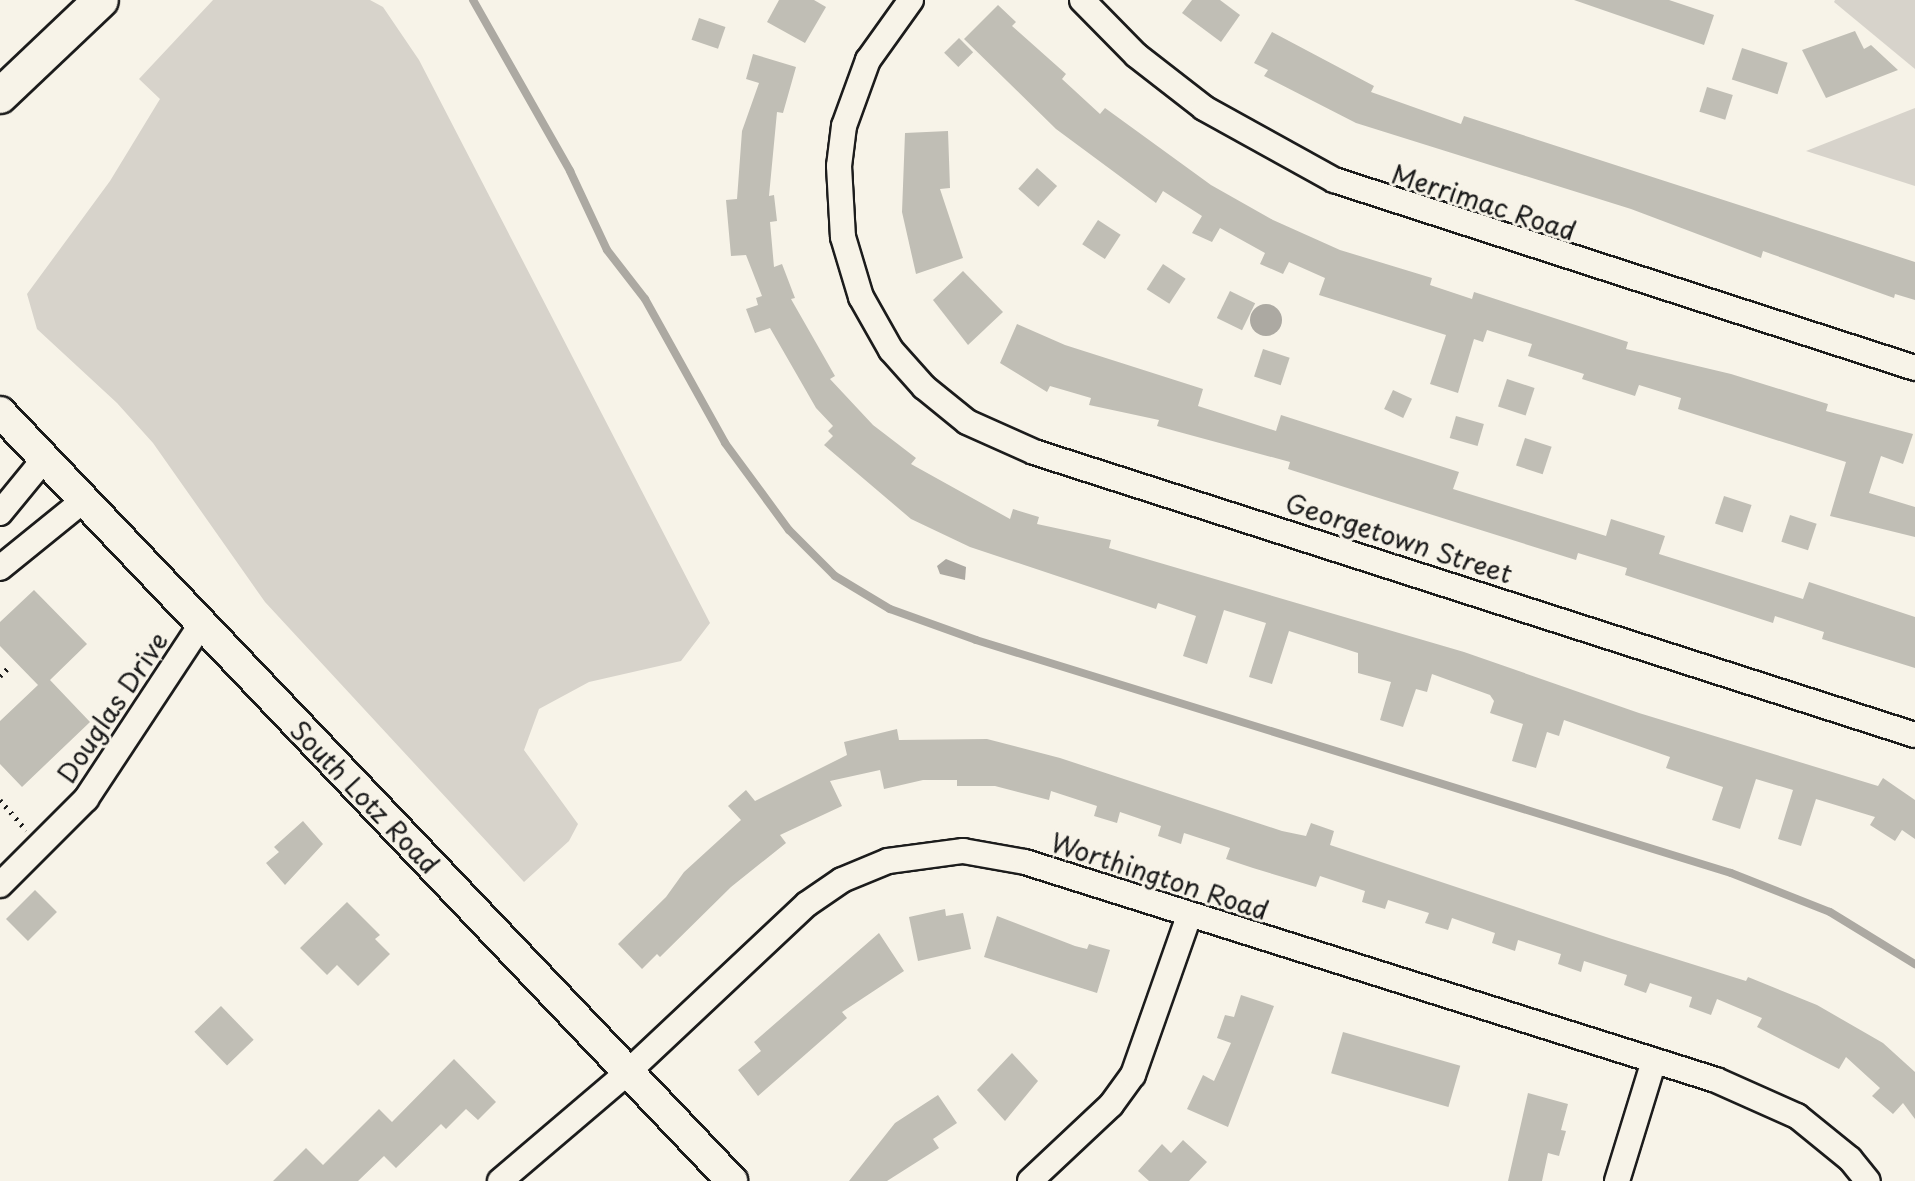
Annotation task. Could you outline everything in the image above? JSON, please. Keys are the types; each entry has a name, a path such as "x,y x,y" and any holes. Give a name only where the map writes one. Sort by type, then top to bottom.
{"main road":[{"path":"0,96 101,0"}],"street":[{"name":"Georgetown Street","path":"911,0 883,33 856,86 839,166 843,237 851,273 891,350 924,387 967,422 1034,452 1915,735"},
{"name":"Merrimac Road","path":"1082,0 1136,55 1204,108 1334,180 1915,368"},
{"name":"South Lotz Road","path":"0,412 200,626 732,1181"},
{"path":"0,513 45,458"},
{"path":"0,568 84,500"},
{"name":"Douglas Drive","path":"0,885 86,799 200,626"},
{"name":"Worthington Road","path":"500,1181 628,1072 807,904 842,880 888,861 937,852 992,854 1767,1099 1822,1134 1868,1181"},
{"path":"1030,1181 1111,1105 1133,1075 1189,916"},
{"path":"1617,1181 1654,1061"}],"path":[{"path":"0,676 11,665"},
{"path":"0,800 26,831"}],"shaded area":[{"path":"213,0 370,0 383,7 419,60 710,623 681,661 589,682 539,709 524,750 578,824 569,841 524,882 265,602 153,443 117,403 37,329 27,294 110,181 160,99 139,79"},
{"path":"1835,0 1915,0 1915,69 1834,2"},
{"path":"1915,108 1915,186 1806,151"},
{"path":"1266,304 1278,308 1282,320 1278,332 1266,336 1254,332 1250,320 1254,308"},
{"path":"946,559 966,567 965,580 940,574 937,566"}],"building":[{"path":"779,0 814,0 826,7 805,43 767,22"},
{"path":"1192,0 1220,0 1240,15 1221,42 1182,13"},
{"path":"1574,0 1669,0 1714,15 1704,45"},
{"path":"998,5 1016,22 1012,26 1066,74 1062,79 1100,114 1105,108 1211,185 1273,220 1340,250 1432,278 1430,285 1472,299 1474,292 1628,342 1626,349 1731,374 1828,404 1826,411 1913,434 1903,464 1881,456 1869,493 1915,507 1915,537 1830,516 1846,462 1678,409 1681,398 1639,385 1635,396 1582,379 1584,374 1528,356 1532,344 1487,330 1483,342 1474,339 1458,393 1430,384 1446,335 1319,295 1325,278 1289,262 1283,274 1260,264 1265,253 1220,228 1212,242 1192,233 1202,216 1163,191 1156,203 1056,129 964,39"},
{"path":"699,18 725,27 718,49 692,40"},
{"path":"1855,31 1864,49 1871,45 1898,70 1826,98 1802,50"},
{"path":"1272,32 1374,86 1371,92 1461,124 1464,116 1915,262 1915,300 1895,294 1894,298 1763,251 1761,258 1631,209 1356,123 1264,76 1268,70 1254,63"},
{"path":"959,38 973,52 958,67 944,53"},
{"path":"1742,48 1788,63 1777,94 1732,79"},
{"path":"753,54 796,67 783,113 777,112 769,196 774,195 777,221 770,222 774,267 782,264 795,298 791,299 835,376 830,379 873,425 916,458 911,464 1010,519 1013,509 1039,517 1037,524 1111,540 1109,548 1464,652 1639,713 1878,786 1883,778 1915,800 1915,839 1902,830 1895,841 1870,825 1875,817 1816,799 1801,846 1778,839 1793,790 1756,779 1740,829 1712,820 1723,787 1666,768 1670,757 1564,720 1559,736 1547,732 1536,768 1512,761 1523,724 1490,713 1494,701 1490,695 1432,674 1427,692 1416,689 1403,727 1380,720 1391,682 1358,673 1358,653 1289,631 1272,684 1249,677 1266,623 1224,610 1207,664 1183,656 1196,616 1158,603 1156,609 970,547 911,519 824,445 833,436 828,431 833,426 816,408 770,328 755,333 746,309 758,305 756,298 762,296 746,255 731,256 726,200 737,199 742,131 759,83 746,79"},
{"path":"1707,87 1733,95 1725,120 1699,112"},
{"path":"948,131 950,188 940,189 963,258 916,274 902,212 905,133"},
{"path":"1037,168 1057,186 1038,207 1018,189"},
{"path":"1098,220 1121,235 1105,259 1082,244"},
{"path":"1163,264 1186,279 1169,304 1147,289"},
{"path":"963,271 1003,312 968,345 933,300"},
{"path":"1230,291 1255,303 1242,330 1217,318"},
{"path":"1017,324 1065,345 1203,389 1198,406 1276,431 1281,415 1459,472 1453,489 1606,536 1611,519 1665,536 1659,554 1803,599 1809,582 1915,617 1915,668 1822,639 1824,632 1775,616 1773,623 1625,575 1627,568 1578,553 1576,560 1288,469 1290,462 1157,426 1159,420 1089,405 1091,398 1050,386 1047,392 1000,363"},
{"path":"1263,349 1290,358 1281,385 1254,377"},
{"path":"1507,379 1535,388 1526,416 1498,407"},
{"path":"1393,390 1412,399 1403,418 1384,409"},
{"path":"1456,416 1484,424 1478,446 1450,438"},
{"path":"1525,438 1552,447 1543,474 1516,466"},
{"path":"1724,496 1752,505 1743,533 1715,524"},
{"path":"1790,515 1817,524 1808,550 1781,542"},
{"path":"34,590 87,644 50,680 90,722 22,787 0,764 0,721 38,685 0,646 0,622"},
{"path":"897,729 899,740 987,739 1060,758 1282,831 1306,836 1311,823 1334,831 1330,845 1612,939 1746,981 1748,977 1817,1005 1883,1043 1915,1072 1915,1119 1903,1103 1893,1114 1872,1096 1880,1088 1846,1057 1839,1069 1757,1027 1762,1018 1717,999 1711,1015 1689,1007 1692,997 1650,983 1646,993 1624,985 1627,975 1584,961 1581,972 1558,964 1561,954 1518,940 1515,951 1492,943 1495,933 1452,918 1448,930 1425,923 1429,913 1388,900 1385,909 1362,902 1365,891 1320,876 1316,887 1253,868 1226,859 1230,848 1184,833 1181,844 1158,836 1161,826 1120,812 1117,823 1094,816 1097,806 1051,791 1049,800 995,786 957,786 957,780 923,780 884,789 880,770 830,781 842,806 780,835 786,843 731,887 660,957 657,954 642,969 618,944 666,897 684,872 741,820 728,806 746,790 755,801 847,755 844,742"},
{"path":"303,821 323,844 285,885 266,863 279,852 274,847"},
{"path":"35,890 57,912 28,941 6,919"},
{"path":"347,902 380,935 375,939 390,954 358,986 337,965 327,975 300,948"},
{"path":"945,909 946,916 963,913 971,949 918,961 909,917"},
{"path":"997,916 1075,946 1087,949 1089,944 1110,950 1097,993 984,957"},
{"path":"879,933 904,971 842,1012 847,1018 758,1096 738,1070 761,1051 754,1042"},
{"path":"1241,995 1274,1006 1228,1127 1187,1109 1203,1075 1214,1081 1231,1043 1217,1038 1225,1015 1234,1017"},
{"path":"221,1006 254,1040 227,1066 194,1032"},
{"path":"1343,1032 1460,1066 1448,1107 1331,1073"},
{"path":"1012,1053 1038,1081 1005,1121 977,1090"},
{"path":"454,1059 496,1102 478,1120 466,1109 446,1129 441,1124 396,1168 384,1156 358,1181 273,1181 306,1148 323,1165 379,1109 392,1122"},
{"path":"1528,1093 1568,1104 1561,1130 1566,1131 1559,1156 1548,1153 1542,1181 1508,1181"},
{"path":"938,1095 957,1123 933,1139 939,1148 887,1181 849,1181 895,1123"},
{"path":"1183,1140 1207,1162 1189,1181 1149,1181 1138,1171 1162,1144 1171,1153"}],"waterway":[{"path":"473,0 570,171 607,250 645,299 725,443 789,530 835,576 890,609 976,640 1731,873 1830,912 1915,964"}]}
